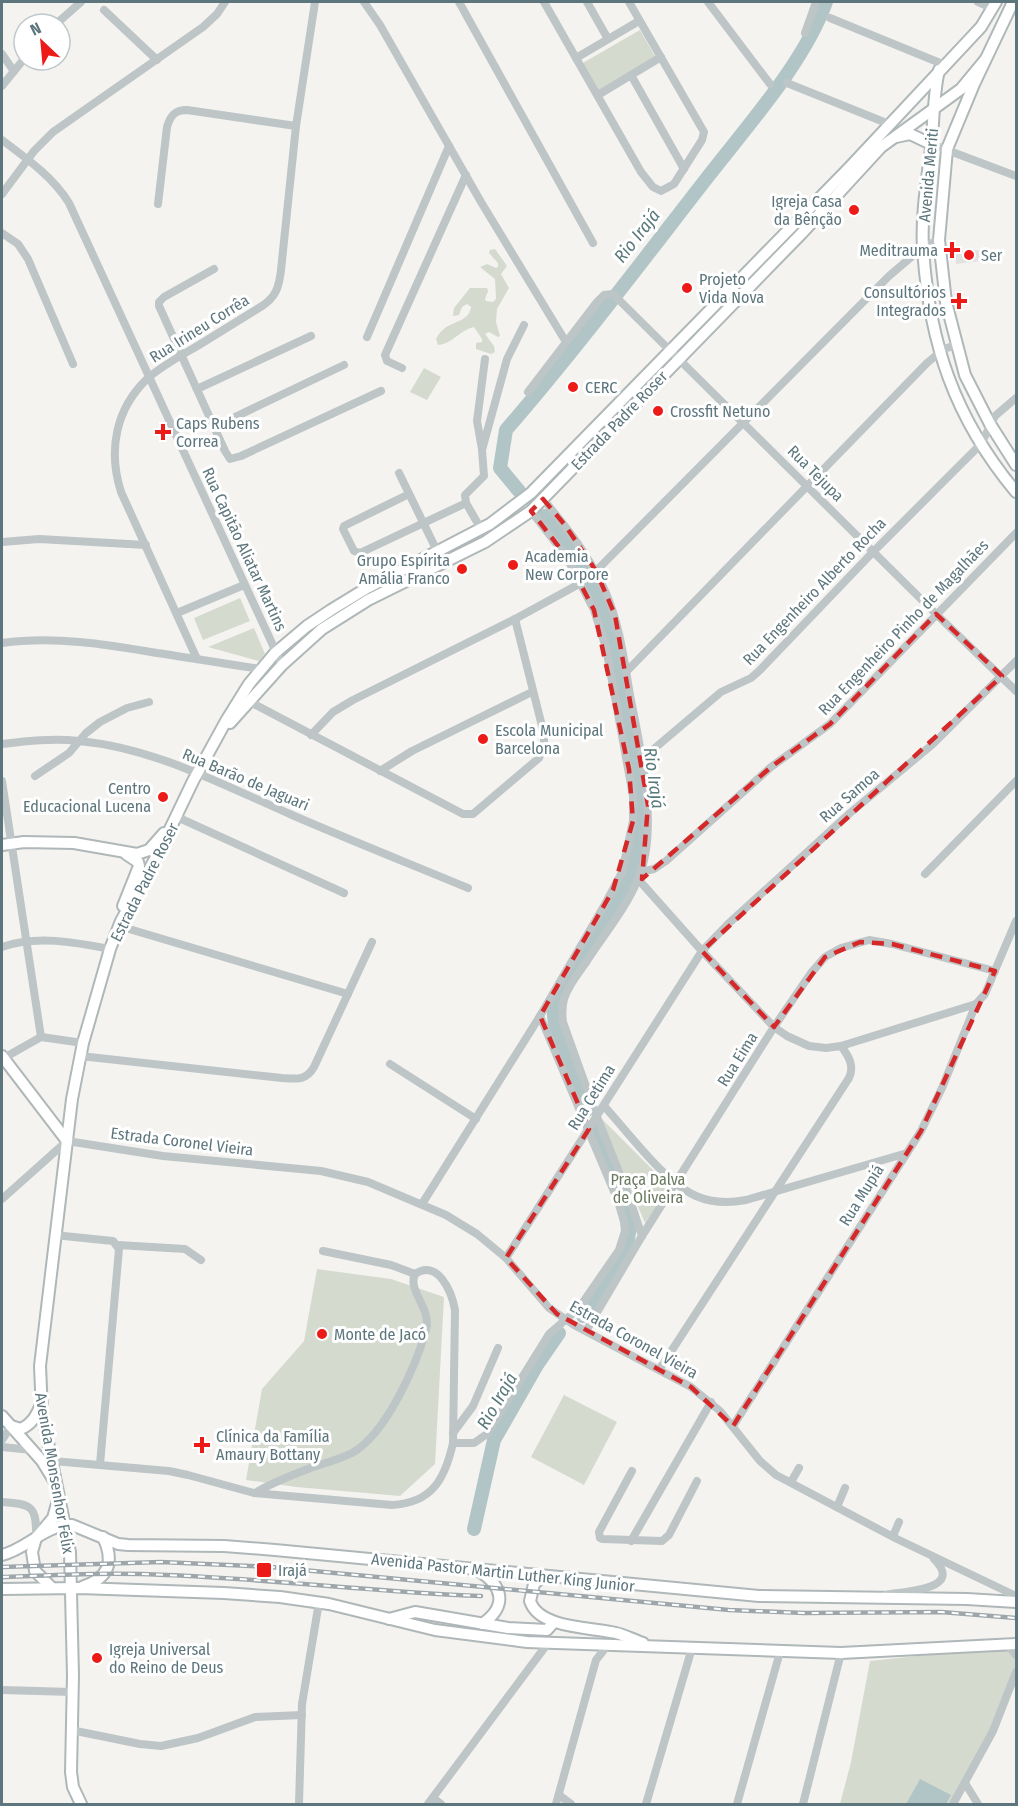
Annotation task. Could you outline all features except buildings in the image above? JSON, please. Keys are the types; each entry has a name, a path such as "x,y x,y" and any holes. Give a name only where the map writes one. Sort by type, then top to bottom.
{"main road":[{"name":"Avenida Meriti","path":"1013,2 947,149 939,240 945,291 965,375 990,424 1017,465"},
{"path":"942,67 981,27 994,5"},
{"name":"Estrada Padre Roser","path":"67,1141 72,1099 83,1043 110,949 120,924 176,818 197,772 226,721 261,669 290,639 331,610 367,588 481,529 531,493 802,234 881,147 961,89 985,60"},
{"name":"Avenida Meriti","path":"942,67 933,108 924,208 923,247 939,352 953,392 981,444 1017,492"},
{"name":"Estrada Padre Roser","path":"219,735 282,665 329,624 368,600 469,552 531,511 942,67"},
{"path":"893,138 910,134 931,144"},
{"path":"7,844 74,843 137,854 149,850 176,818"},
{"path":"120,924 124,902 140,866 135,859 124,852"},
{"path":"2,1057 67,1141"},
{"name":"Avenida Monsenhor Félix","path":"67,1141 40,1366 41,1405 66,1524 75,1588 71,1772 73,1787 81,1804"},
{"path":"16,1428 34,1419 41,1405"},
{"path":"2,1416 53,1461"},
{"path":"16,1428 45,1465 58,1492 52,1518 36,1538 32,1552 35,1571 51,1587"},
{"path":"2,1555 66,1524"},
{"name":"Avenida Pastor Martin Luther King Junior","path":"66,1524 78,1526 118,1544 128,1545 224,1546 759,1596 967,1599 1017,1602"},
{"path":"75,1588 92,1583 106,1571 110,1556 103,1537"},
{"path":"479,1571 496,1586 499,1601 494,1614 482,1624"},
{"path":"543,1576 534,1584 530,1601 536,1612 554,1622 615,1633 653,1646"},
{"path":"2,1589 51,1587 249,1594 319,1602 435,1630 494,1639 548,1643 842,1653 1013,1643"},
{"path":"388,1619 415,1612 532,1630 547,1630 554,1622"}],"street":[{"path":"70,12 81,2"},
{"path":"2,194 27,159 61,126 211,21 225,2"},
{"name":"Rua Irineu Corrêa","path":"197,659 121,492 114,461 117,429 123,411 150,377 262,306 277,291 296,126 315,2"},
{"path":"364,2 380,25 566,342"},
{"path":"459,2 593,243"},
{"path":"544,2 641,172 653,187 662,191 670,188 684,169 702,140 704,132 628,2"},
{"path":"587,2 608,39"},
{"path":"708,2 770,84"},
{"path":"805,33 816,2"},
{"path":"978,2 994,5"},
{"path":"104,10 157,60"},
{"path":"831,18 942,67"},
{"path":"576,58 639,21"},
{"path":"2,54 12,67"},
{"path":"598,95 660,57"},
{"path":"2,86 12,72"},
{"path":"631,75 684,169"},
{"path":"787,83 889,124"},
{"path":"158,204 167,127 171,116 178,111 187,110 296,126"},
{"name":"Rua Capitão Aliatar Martins","path":"2,140 57,186 69,203 282,665"},
{"path":"931,144 1017,176"},
{"path":"367,337 449,146"},
{"path":"402,368 387,361 385,355 466,175"},
{"path":"2,232 18,244 28,259 73,364"},
{"path":"596,571 889,276 923,247 939,240"},
{"path":"214,269 169,293 159,302 160,312 229,457 241,456 381,391"},
{"name":"Rua Tejupa","path":"528,392 593,307 604,295 616,296 873,552 1017,691"},
{"path":"482,450 504,368 524,325"},
{"path":"196,389 311,336"},
{"path":"626,672 939,352 957,345"},
{"path":"481,529 466,503 465,495 484,476 477,421 484,359"},
{"path":"214,427 344,365"},
{"name":"Rua Engenheiro Alberto Rocha","path":"642,759 721,692 751,678 759,671 981,444 990,424 1000,410 1017,398"},
{"path":"399,473 437,551"},
{"path":"409,494 346,524 343,529 354,551 360,553 466,503"},
{"path":"543,499 565,525 596,571 615,615 642,759 648,805 640,876 573,982 564,1001 563,1022 642,1236"},
{"path":"422,1204 540,1016 613,890 622,872 633,821 633,796 629,768 606,648 594,610 566,556 531,511"},
{"name":"Rua Engenheiro Pinho de Magalhães","path":"640,876 666,861 771,767 830,724 1017,533"},
{"path":"2,542 39,539 146,545"},
{"path":"311,735 333,712 353,700 515,619 581,582"},
{"path":"177,614 244,585"},
{"path":"250,702 463,814 469,815 477,812 543,752 543,734 515,619"},
{"path":"2,643 20,640 93,642 261,669"},
{"name":"Rua Samoa","path":"702,951 728,924 834,827 933,744 1017,661"},
{"path":"380,771 412,751 532,692"},
{"path":"35,776 69,753 100,722 128,708 148,702"},
{"name":"Rua Barão de Jaguari","path":"2,744 51,740 79,741 145,754 197,772 294,816 468,888"},
{"path":"2,781 7,844 27,941 41,1037"},
{"path":"925,874 1017,781"},
{"path":"176,818 344,893"},
{"path":"640,876 702,951 774,1027 809,1046 826,1048 841,1046 976,1004"},
{"name":"Rua Mupiá","path":"733,1426 928,1118 976,1004 985,994 1017,921"},
{"path":"120,924 348,994"},
{"name":"Rua Eima","path":"586,1331 642,1236 774,1027 811,973 825,957 841,948 869,940 995,971"},
{"path":"2,947 27,941 75,943 110,949"},
{"path":"80,1056 293,1079 303,1078 311,1073 372,942"},
{"name":"Rua Cetima","path":"506,1258 702,951"},
{"path":"453,1438 474,1443 488,1434 549,1334 579,1308 619,1250 625,1232 620,1206 540,1016"},
{"path":"2,1057 41,1037 83,1043"},
{"path":"659,1370 852,1073 850,1060 841,1046"},
{"path":"390,1064 476,1119"},
{"path":"604,1106 676,1183 697,1197 719,1202 746,1200 906,1153"},
{"path":"2,1199 67,1141"},
{"name":"Estrada Coronel Vieira","path":"67,1141 163,1156 337,1173 368,1182 446,1215 477,1234 506,1258 542,1301 566,1320 691,1387 711,1402 760,1461 776,1474 926,1553 1017,1596"},
{"path":"54,1235 112,1241 118,1245 185,1249 201,1260"},
{"path":"100,1464 120,1251 118,1245"},
{"path":"323,1251 392,1265 415,1274"},
{"path":"53,1461 100,1464 188,1475 254,1493 392,1505 422,1499 435,1486 448,1463 453,1438 454,1302 441,1276 428,1270 418,1271 413,1277 414,1286 428,1316 426,1330 405,1383 378,1429 352,1453 288,1477 254,1493"},
{"path":"453,1438 473,1406 498,1348"},
{"path":"631,1541 711,1402"},
{"path":"2,1440 16,1428"},
{"path":"2,1447 32,1450"},
{"path":"792,1482 799,1468"},
{"path":"632,1471 598,1535 602,1539 658,1542 666,1539 697,1481"},
{"path":"837,1507 845,1488"},
{"path":"2,1502 20,1503 33,1510 37,1523 36,1538"},
{"path":"893,1536 899,1522"},
{"name":"Estrada Coronel Vieira","path":"869,1598 930,1587 939,1583 944,1575 943,1571 926,1553"},
{"path":"299,1804 302,1715 319,1602"},
{"path":"441,1804 430,1801 548,1643"},
{"path":"1013,1643 1017,1655"},
{"path":"588,1645 596,1660"},
{"path":"556,1804 596,1660 607,1646"},
{"path":"646,1804 693,1648"},
{"path":"737,1804 780,1652"},
{"path":"802,1804 842,1653"},
{"path":"953,1804 993,1731 1017,1672"},
{"path":"2,1690 72,1692"},
{"path":"71,1730 161,1746 183,1743 255,1718 302,1715"},
{"path":"965,1783 978,1804"},
{"path":"559,1795 572,1804"}],"highlighted area":[{"path":"543,499 565,525 596,571 615,615 648,805 642,879 771,767 830,724 936,614 1002,676 702,951 774,1027 825,957 860,942 892,944 995,971 921,1131 733,1426 691,1387 557,1314 506,1258 589,1129 540,1016 613,890 633,821 629,769 594,610 566,556 531,511"}],"shaded area":[{"name":"Ser","path":"981,250 982,261 956,264 955,252"},
{"path":"920,1779 951,1795 946,1804 906,1804"}],"green space":[{"path":"640,30 656,58 597,92 581,64"},
{"path":"495,249 507,266 501,274 509,288 497,309 496,322 500,336 489,332 485,334 494,346 495,352 491,354 476,349 476,343 482,342 482,339 474,327 438,345 436,339 440,332 469,313 471,307 467,304 462,307 459,315 453,316 454,308 470,288 487,288 486,301 493,302 496,299 495,279 480,267 487,264 498,267 498,263 489,253 490,250"},
{"path":"424,368 441,377 427,400 410,392"},
{"path":"240,598 250,621 203,640 194,618"},
{"path":"254,628 265,654 259,661 208,647"},
{"name":"Praça Dalva de Oliveira","path":"600,1117 670,1187 645,1223"},
{"path":"317,1269 391,1279 444,1297 435,1464 400,1496 246,1480 262,1389 304,1341"},
{"path":"564,1395 617,1422 584,1485 531,1457"},
{"path":"1001,1647 1012,1650 1016,1657 1016,1679 951,1804 840,1804 851,1762 870,1661"}],"waterway":[{"name":"Rio Irajá","path":"519,491 500,468 506,430 584,336 775,91 804,47 826,2"},
{"name":"Rio Irajá","path":"545,516 578,560 596,592 605,615 616,656 643,805 640,839 630,875 558,993 554,1007 560,1044 586,1111"},
{"name":"Rio Irajá","path":"583,1316 627,1247 630,1225 628,1213 593,1128"},
{"name":"Rio Irajá","path":"474,1529 494,1440 537,1365 559,1333"}],"railway":[{"path":"2,1567 161,1562 271,1567 729,1610 804,1613 941,1612 1016,1618"},
{"path":"2,1577 145,1574 481,1596"}],"place":[{"name":"Igreja Casa da Bênção","path":"854,210"},
{"name":"Meditrauma","path":"952,250"},
{"name":"Ser","path":"969,255"},
{"name":"Projeto Vida Nova","path":"687,288"},
{"name":"Consultórios Integrados","path":"959,301"},
{"name":"CERC","path":"573,387"},
{"name":"Crossfit Netuno","path":"658,411"},
{"name":"Caps Rubens Correa","path":"163,432"},
{"name":"Academia New Corpore","path":"513,565"},
{"name":"Grupo Espírita Amália Franco","path":"462,569"},
{"name":"Escola Municipal Barcelona","path":"483,739"},
{"name":"Centro Educacional Lucena","path":"163,797"},
{"name":"Monte de Jacó","path":"322,1334"},
{"name":"Clínica da Família Amaury Bottany","path":"202,1445"},
{"name":"Irajá","path":"264,1570"},
{"name":"Igreja Universal do Reino de Deus","path":"97,1658"}]}
